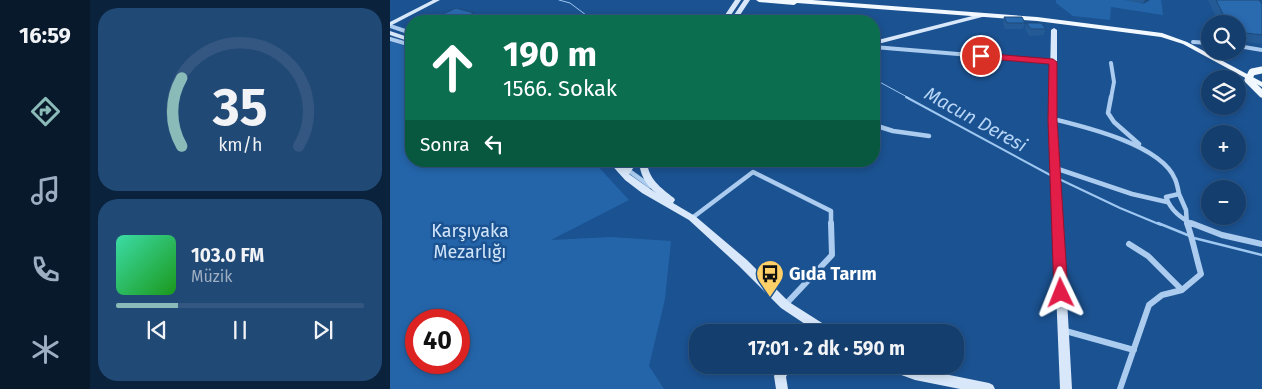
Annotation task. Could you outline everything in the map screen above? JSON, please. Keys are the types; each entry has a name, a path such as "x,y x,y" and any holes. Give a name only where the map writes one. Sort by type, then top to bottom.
{"main road":[{"path":"760,0 881,10 922,9"},
{"path":"787,0 1024,14 1100,21 1159,31 1193,42 1262,80"},
{"path":"823,0 1059,21 1168,37 1185,43 1262,85"},
{"path":"854,0 922,9"},
{"path":"1262,70 1252,72 1248,80 1262,94"}],"street":[{"path":"406,15 432,0"},
{"path":"408,15 437,0"},
{"path":"728,15 738,0"},
{"path":"737,15 747,0"},
{"path":"390,24 405,15"},
{"path":"880,41 984,15"},
{"path":"390,24 405,16"},
{"path":"1046,20 1054,30"},
{"path":"1059,21 1054,30 1053,120 1066,389"},
{"path":"390,24 405,30"},
{"path":"390,33 405,38"},
{"path":"390,39 405,43"},
{"path":"1193,42 1201,42"},
{"path":"1246,47 1262,50"},
{"path":"880,48 1053,62"},
{"path":"1111,63 1114,82 1108,113 1114,122 1171,172 1179,184 1178,194 1186,210 1186,222"},
{"path":"1053,120 1093,128 1136,145 1151,154"},
{"path":"880,127 893,131 929,136"},
{"path":"623,167 644,191 692,218 743,263 785,305 812,324"},
{"path":"624,167 675,203 681,212"},
{"path":"644,167 646,174 655,189"},
{"path":"692,218 753,172 830,212 832,255 785,305"},
{"path":"1056,174 1167,202 1186,222 1196,245 1195,254 1201,274 1182,290 1162,295 1149,305 1120,389"},
{"path":"1167,202 1166,197 1178,194"},
{"path":"1186,222 1220,234 1262,244"},
{"path":"1130,244 1148,256 1182,290"},
{"path":"1062,330 1134,350"},
{"path":"781,374 782,389"},
{"path":"915,374 983,388"}],"green space":[{"path":"1056,0 1161,0 1163,15 1111,7 1110,20 1073,16 1056,3"},
{"name":"Karşıyaka Mezarlığı","path":"390,41 405,46 405,167 599,167 629,200 551,240 611,237 671,241 665,299 649,366 664,389 390,389"}],"building":[{"path":"1216,0 1259,0 1262,4 1262,35 1246,33 1246,15 1224,15"},
{"path":"456,8 474,13 470,15 441,15"},
{"path":"1004,17 1022,17 1025,23 1007,23"},
{"path":"1026,23 1041,23 1046,29 1031,29"}],"waterway":[{"name":"Macun Deresi","path":"559,0 570,3 586,15"},
{"name":"Macun Deresi","path":"880,82 909,98"},
{"name":"Macun Deresi","path":"906,97 1052,176"},
{"name":"Macun Deresi","path":"1059,179 1161,225"},
{"name":"Macun Deresi","path":"1158,223 1190,236"},
{"name":"Macun Deresi","path":"1194,238 1262,255"}],"place":[{"name":"Gıda Tarım","path":"770,298"}],"route":[{"path":"981,56 1053,62 1053,120 1061,293"}]}
